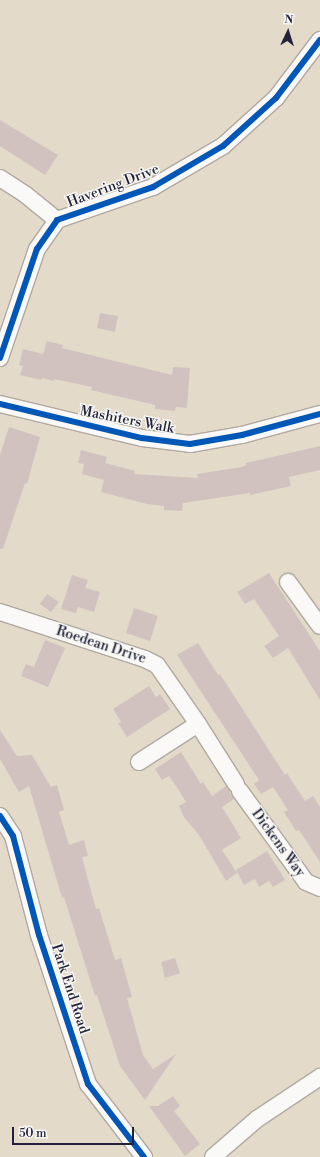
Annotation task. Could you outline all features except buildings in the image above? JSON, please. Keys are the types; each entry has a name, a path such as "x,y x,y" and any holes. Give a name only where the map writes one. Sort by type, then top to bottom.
{"street":[{"name":"Havering Drive","path":"0,358 37,249 57,220 153,187 223,146 276,98 320,40"},
{"path":"0,178 26,195 57,220"},
{"name":"Mashiters Walk","path":"0,404 142,438 190,444 242,435 320,414"},
{"path":"288,582 320,626"},
{"name":"Roedean Drive","path":"0,612 145,659 157,665 198,724 238,788"},
{"path":"139,762 198,724"},
{"name":"Dickens Way","path":"238,788 306,882 320,888"},
{"name":"Park End Road","path":"0,816 13,836 39,935 88,1084 144,1157"},
{"path":"213,1157 258,1119 320,1077"}],"cycle path":[{"path":"0,358 37,249 57,220 153,187 223,146 276,98 320,40"},
{"path":"0,404 142,438 190,444 242,435 320,414"},
{"path":"0,816 13,836 39,935 88,1084 144,1157"}]}
